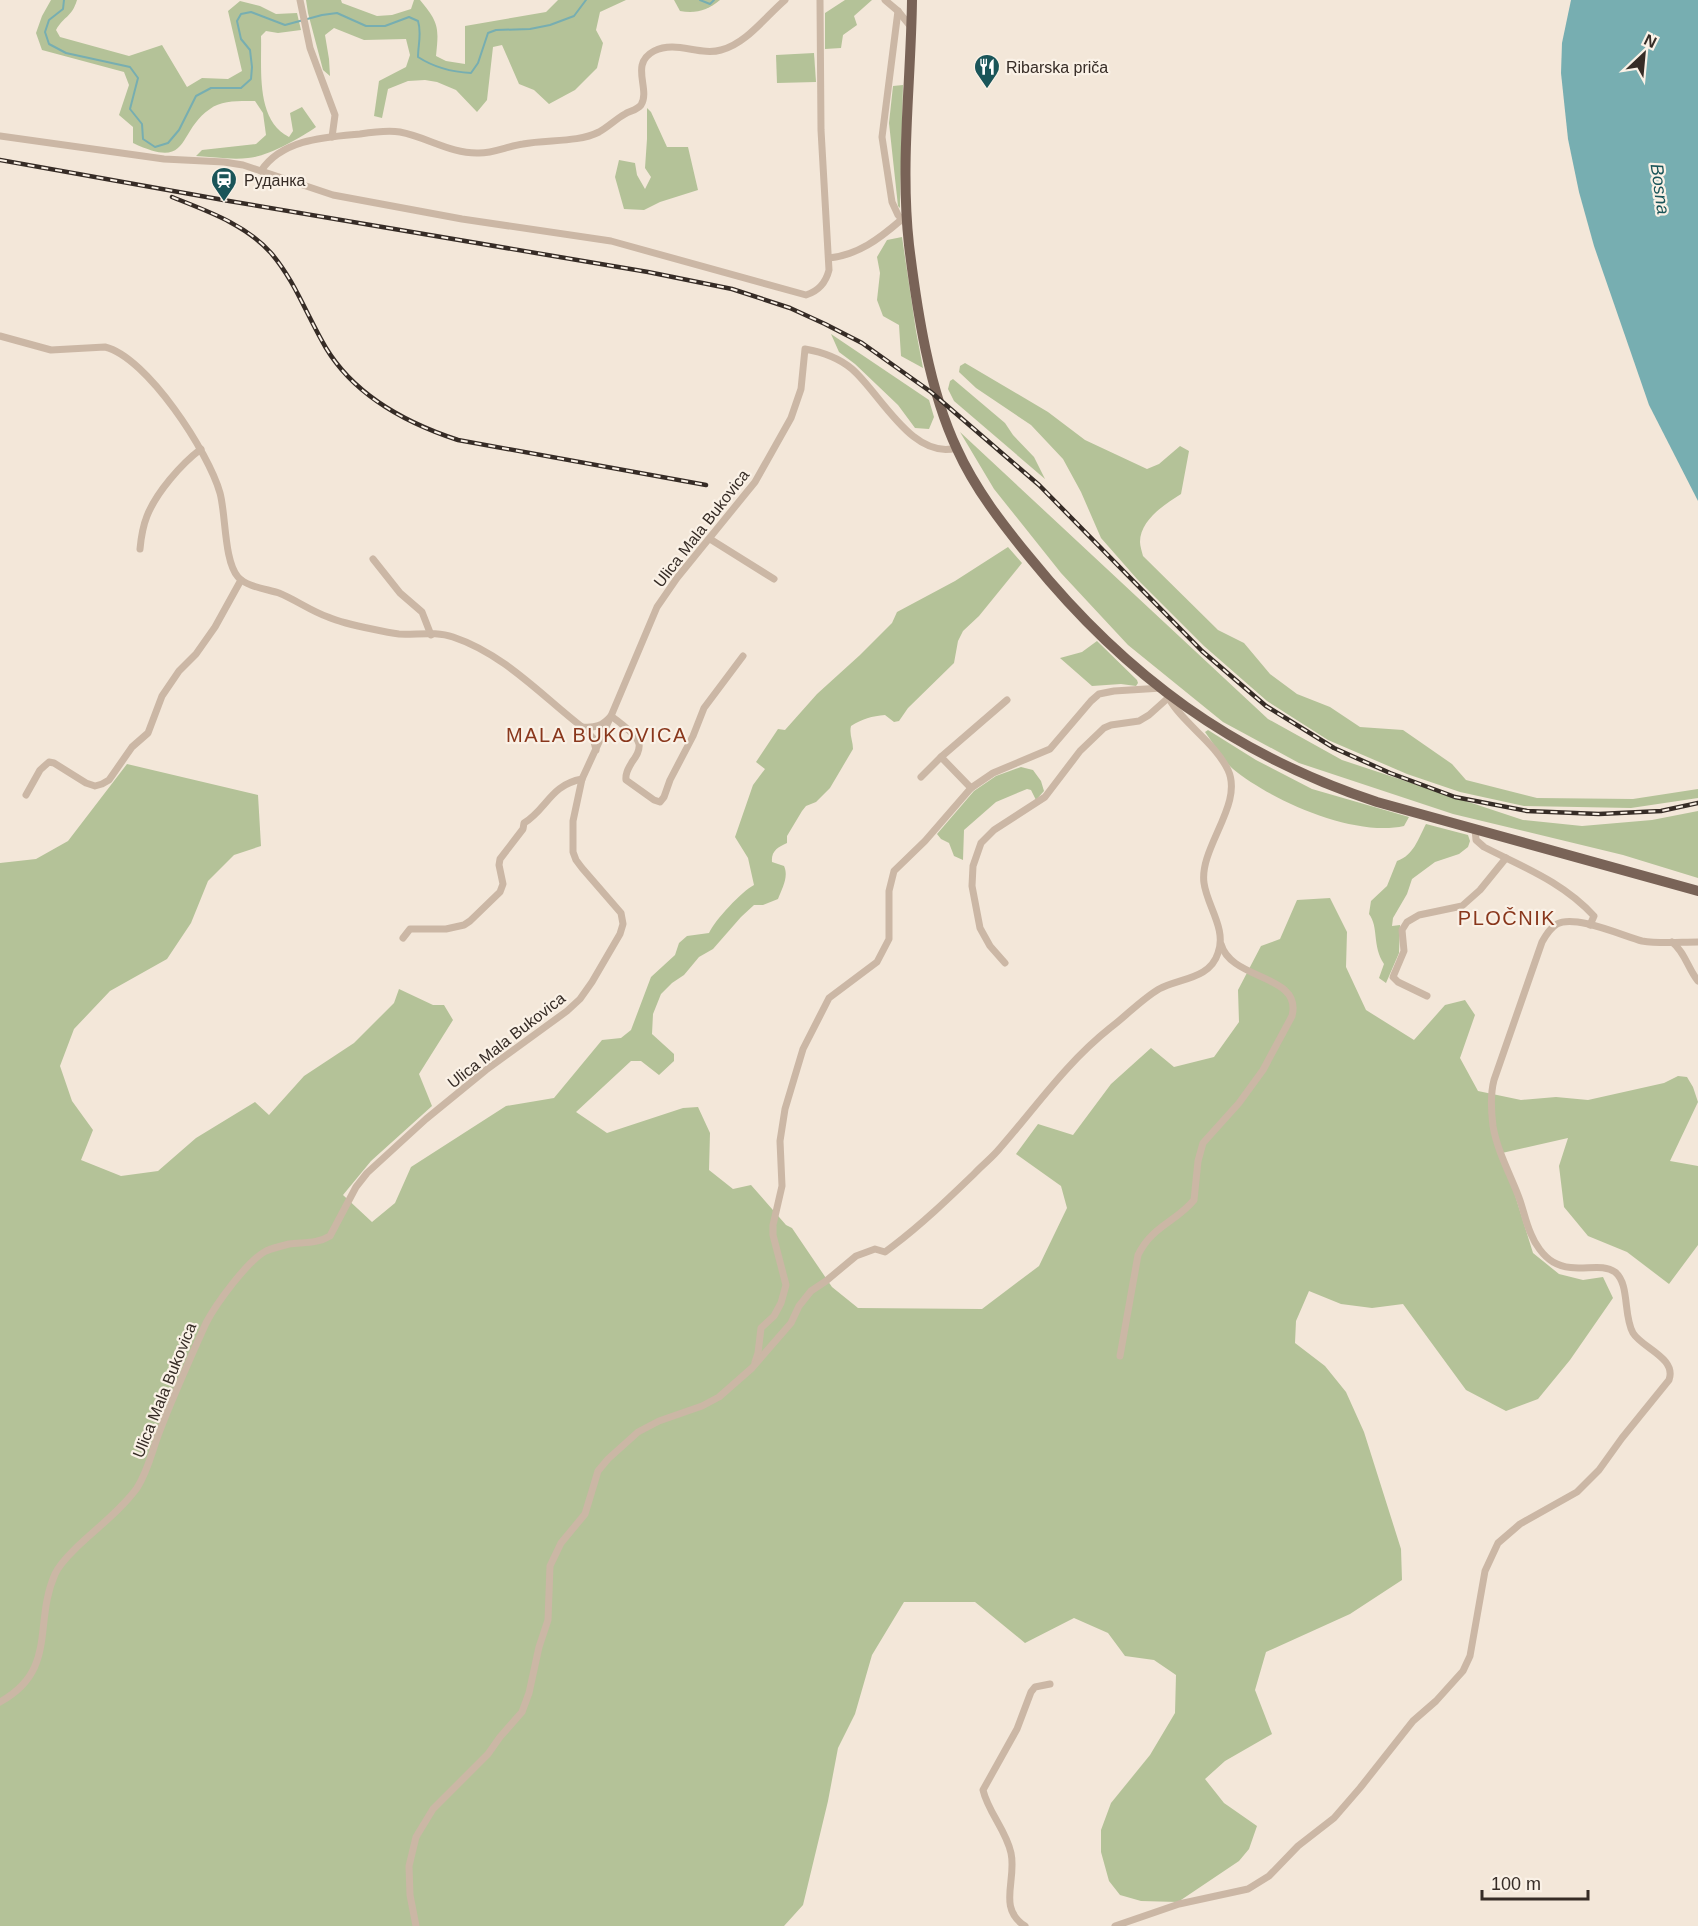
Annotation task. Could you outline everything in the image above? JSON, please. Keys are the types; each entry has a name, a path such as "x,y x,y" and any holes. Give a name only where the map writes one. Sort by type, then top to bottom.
{"main road":[{"path":"912,0 904,222 929,361 940,405 970,476 990,506 1040,570 1116,650 1166,694 1228,735 1272,760 1332,787 1377,802 1698,891"}],"street":[{"path":"300,0 304,26 335,115 332,137"},
{"path":"261,171 279,153 301,143 332,137 400,132 442,147 476,154 523,144 590,135 640,106 643,97 641,70 648,55 670,47 712,51 728,48 785,0"},
{"path":"0,136 164,159 224,162 261,171 333,195 375,204 611,241 796,293 812,293 828,277 829,258 821,130 820,0"},
{"path":"885,0 911,27"},
{"path":"829,258 861,250 904,222 892,202 882,137 898,11"},
{"path":"0,336 51,350 105,347 118,352 145,374 201,449 220,493 230,562 241,579 340,621 398,634 450,636 490,653 582,727 593,738 596,750"},
{"name":"Ulica Mala Bukovica","path":"0,1702 16,1693 27,1682 36,1666 50,1588 55,1573 67,1558 109,1518 138,1485 145,1473 159,1431 206,1323 214,1307 231,1286 266,1251 289,1244 323,1240 330,1236 356,1186 367,1173 426,1119 486,1070 567,1011 592,982 620,934 623,924 621,913 582,868 573,852 573,821 582,779 657,607 677,578 755,482 791,418 801,389 805,349 825,354 850,368 901,425 920,441 940,450 957,448"},
{"path":"140,549 143,528 150,508 179,470 201,449"},
{"path":"710,539 774,579"},
{"path":"373,559 400,593 422,612 431,635"},
{"path":"26,795 40,770 49,762 94,786 108,780 132,747 147,733 162,696 179,670 196,654 215,627 241,579"},
{"path":"582,727 598,727 611,716 638,740 639,750 626,773 626,780 660,802 693,736 704,708 743,656"},
{"path":"416,1926 410,1895 409,1866 416,1838 433,1809 488,1754 522,1712 548,1620 550,1566 561,1543 585,1515 598,1471 638,1432 710,1401 752,1368 791,1323 799,1306 811,1291 856,1256 875,1249 885,1251 935,1211 999,1150 1057,1078 1089,1045 1159,990 1204,973 1218,954 1220,933 1204,883 1204,871 1229,800 1230,775 1208,742 1166,694 1107,692 1099,694 1050,749 993,773 971,788 925,841 894,871 889,891 889,939 886,947 877,962 829,998 803,1049 785,1109 780,1141 783,1186 773,1225 773,1235 784,1270 786,1285 781,1303 774,1316 761,1328 758,1353 752,1368"},
{"path":"1005,963 990,946 980,928 972,886 973,866 981,843 994,830 1045,797 1080,751 1104,728 1109,725 1138,721 1149,715 1166,694"},
{"path":"921,777 1007,700"},
{"path":"941,757 971,788"},
{"path":"403,938 410,929 446,929 464,925 496,897 503,884 500,859 524,823 554,793 571,782 582,779"},
{"path":"1475,829 1476,840 1484,847 1568,891 1594,916 1612,929"},
{"path":"1427,996 1398,982 1393,977 1404,951 1402,930 1407,922 1419,915 1462,906 1480,890 1506,858"},
{"path":"1590,925 1594,916"},
{"path":"1115,1926 1179,1904 1248,1889 1269,1876 1298,1846 1334,1818 1413,1721 1436,1701 1463,1671 1470,1656 1485,1571 1498,1542 1520,1524 1577,1492 1599,1470 1669,1380 1670,1368 1662,1357 1639,1341 1632,1331 1628,1320 1624,1290 1616,1273 1601,1268 1575,1269 1562,1266 1549,1259 1539,1248 1531,1234 1497,1144 1491,1094 1542,942 1554,925 1561,922 1590,925 1612,929 1642,940 1698,942"},
{"path":"1120,1356 1138,1255 1142,1246 1158,1229 1194,1200 1198,1161 1203,1143 1239,1103 1263,1070 1292,1016 1294,1007 1289,993 1280,986 1243,969 1224,953 1220,941"},
{"path":"1672,942 1681,950 1698,981"},
{"path":"1025,1926 1015,1918 1009,1904 1012,1875 1011,1854 1005,1833 983,1790 1017,1728 1031,1692 1035,1687 1050,1684"}],"green space":[{"path":"51,0 77,0 73,10 56,30 60,37 129,56 162,45 187,87 202,78 228,79 242,71 228,11 240,1 260,6 276,14 297,13 301,30 278,33 266,31 261,36 261,78 265,106 270,119 289,137 293,131 290,113 302,107 316,127 283,146 255,157 236,159 196,156 202,150 256,144 266,135 263,113 255,101 231,102 215,106 199,118 181,145 174,151 165,153 152,151 133,143 133,127 119,115 129,85 124,72 42,50 36,33"},
{"path":"306,0 341,0 342,3 377,16 392,15 411,9 414,0 420,0 431,14 436,26 436,56 446,61 465,64 465,26 546,12 558,0 626,0 600,12 596,30 603,43 597,68 575,90 549,104 534,90 519,84 502,45 493,47 487,100 477,112 456,90 437,82 408,81 388,89 382,118 374,116 379,81 406,67 410,55 406,39 364,40 334,28 325,35 330,76 323,70"},
{"path":"674,0 720,0 706,9 691,12 680,11"},
{"path":"845,0 872,0 854,16 857,25 843,35 841,48 825,49 825,13"},
{"path":"814,53 816,82 777,83 776,55"},
{"path":"903,85 900,208 889,123 893,86"},
{"path":"647,108 667,147 688,147 698,190 660,202 644,210 624,209 615,177 619,160 635,163 637,175 645,189 651,177 645,168"},
{"path":"902,237 923,368 901,356 899,325 883,316 877,300 880,273 877,257 887,240"},
{"path":"831,334 929,400 934,417 929,429 915,428 898,405 839,352"},
{"path":"965,363 1048,412 1085,440 1147,469 1159,464 1180,446 1189,451 1181,494 1154,514 1144,527 1140,542 1143,556 1218,630 1244,643 1270,674 1297,694 1330,707 1360,727 1403,730 1452,764 1466,780 1537,798 1633,799 1698,789 1698,798 1631,808 1524,806 1460,792 1407,774 1328,740 1267,701 1204,646 1137,579 1101,538 1081,492 1063,459 1031,425 976,388 959,372 960,366"},
{"path":"953,379 1005,423 1034,457 1045,479 954,401 948,389"},
{"path":"960,432 1268,719 1342,760 1523,820 1582,826 1652,820 1698,811 1698,878 1623,855 1453,814 1299,763 1223,722 1128,645 1061,573 994,489"},
{"path":"1008,547 1022,563 979,616 963,631 958,641 954,663 908,708 899,721 894,722 885,715 880,715 851,726 853,749 830,788 816,802 806,806 787,836 787,843 774,852 772,862 784,866 786,874 778,899 763,905 754,905 713,949 699,957 684,975 661,994 653,1014 652,1034 674,1054 674,1061 659,1075 641,1061 631,1061 576,1112 607,1133 683,1108 698,1107 710,1133 709,1170 733,1189 751,1185 786,1225 792,1228 832,1287 858,1308 982,1309 1039,1266 1067,1208 1061,1186 1016,1154 1038,1124 1073,1135 1111,1084 1151,1048 1174,1067 1214,1057 1239,1022 1238,990 1261,946 1280,939 1297,900 1330,898 1347,932 1346,967 1366,1010 1414,1040 1445,1005 1465,1000 1475,1015 1460,1058 1478,1091 1521,1100 1556,1097 1588,1100 1664,1083 1678,1076 1687,1077 1698,1102 1670,1161 1698,1166 1698,1245 1669,1284 1627,1252 1588,1236 1564,1207 1559,1166 1568,1138 1502,1153 1533,1253 1559,1274 1583,1280 1603,1277 1613,1298 1570,1360 1538,1399 1506,1411 1466,1390 1403,1304 1372,1308 1341,1304 1309,1291 1296,1321 1295,1343 1325,1366 1346,1392 1364,1432 1401,1549 1402,1580 1350,1614 1266,1652 1255,1690 1272,1734 1225,1761 1205,1779 1224,1803 1257,1826 1249,1849 1239,1861 1178,1902 1141,1901 1120,1895 1109,1881 1101,1852 1101,1830 1111,1803 1150,1755 1175,1713 1176,1675 1154,1660 1125,1656 1108,1633 1074,1618 1025,1643 975,1602 904,1602 872,1655 855,1714 838,1748 803,1905 784,1926 0,1926 0,863 36,859 68,841 127,764 258,795 261,846 234,855 208,881 191,923 167,959 110,991 74,1029 60,1066 72,1101 93,1130 81,1160 121,1176 158,1171 196,1138 255,1102 269,1115 304,1076 354,1043 394,1003 399,989 433,1005 444,1005 453,1020 419,1074 432,1106 371,1161 343,1195 372,1222 395,1203 411,1167 506,1106 554,1098 602,1040 621,1038 631,1030 651,977 675,955 679,943 687,936 709,933 729,906 754,885 748,858 735,837 753,785 765,769 756,762 778,729 785,730 817,694 892,623 897,612 955,581"},
{"path":"1097,641 1137,680 1136,686 1121,684 1092,686 1060,658 1082,652"},
{"path":"1208,730 1256,760 1312,789 1409,817 1404,826 1384,828 1362,826 1314,814 1269,793 1233,769 1205,732"},
{"path":"1021,767 1033,770 1041,781 1044,791 1036,800 1031,790 1027,789 996,802 964,830 963,860 954,856 949,843 937,834 974,791 996,776"},
{"path":"1426,824 1468,835 1470,841 1468,847 1459,854 1435,862 1412,879 1407,894 1393,918 1392,926 1400,925 1399,953 1386,983 1379,978 1384,964 1380,957 1374,925 1369,914 1371,901 1387,886 1397,861 1412,851"}],"water":[{"name":"Bosna","path":"1571,0 1698,0 1698,501 1649,405 1594,246 1579,192 1568,139 1561,73 1562,43"}],"waterway":[{"path":"64,0 63,9 49,20 45,32 49,44 66,53 130,67 138,78 130,109 142,124 143,139 155,147 168,143 179,130 196,96 211,88 241,88 251,79 250,50 241,39 237,21 241,14 251,12 285,25 337,13 366,26 385,26 409,17 418,21 420,34 418,57 443,69 471,73 478,63 488,33 496,30 530,29 550,25 574,16 586,0"},
{"path":"700,0 710,4 714,0"}],"railway":[{"path":"0,160 648,272 732,289 790,308 862,343 931,392 1039,485 1202,651 1266,706 1334,748 1390,773 1455,797 1527,811 1599,814 1661,811 1698,803"},
{"path":"172,197 225,219 261,243 287,275 326,348 338,365 367,394 401,416 458,440 706,485"}],"place":[{"name":"Ribarska priča","path":"987,90"},
{"name":"Руданка","path":"224,203"}],"district":[{"name":"MALA BUKOVICA","path":"597,735"},
{"name":"PLOČNIK","path":"1507,918"}]}
